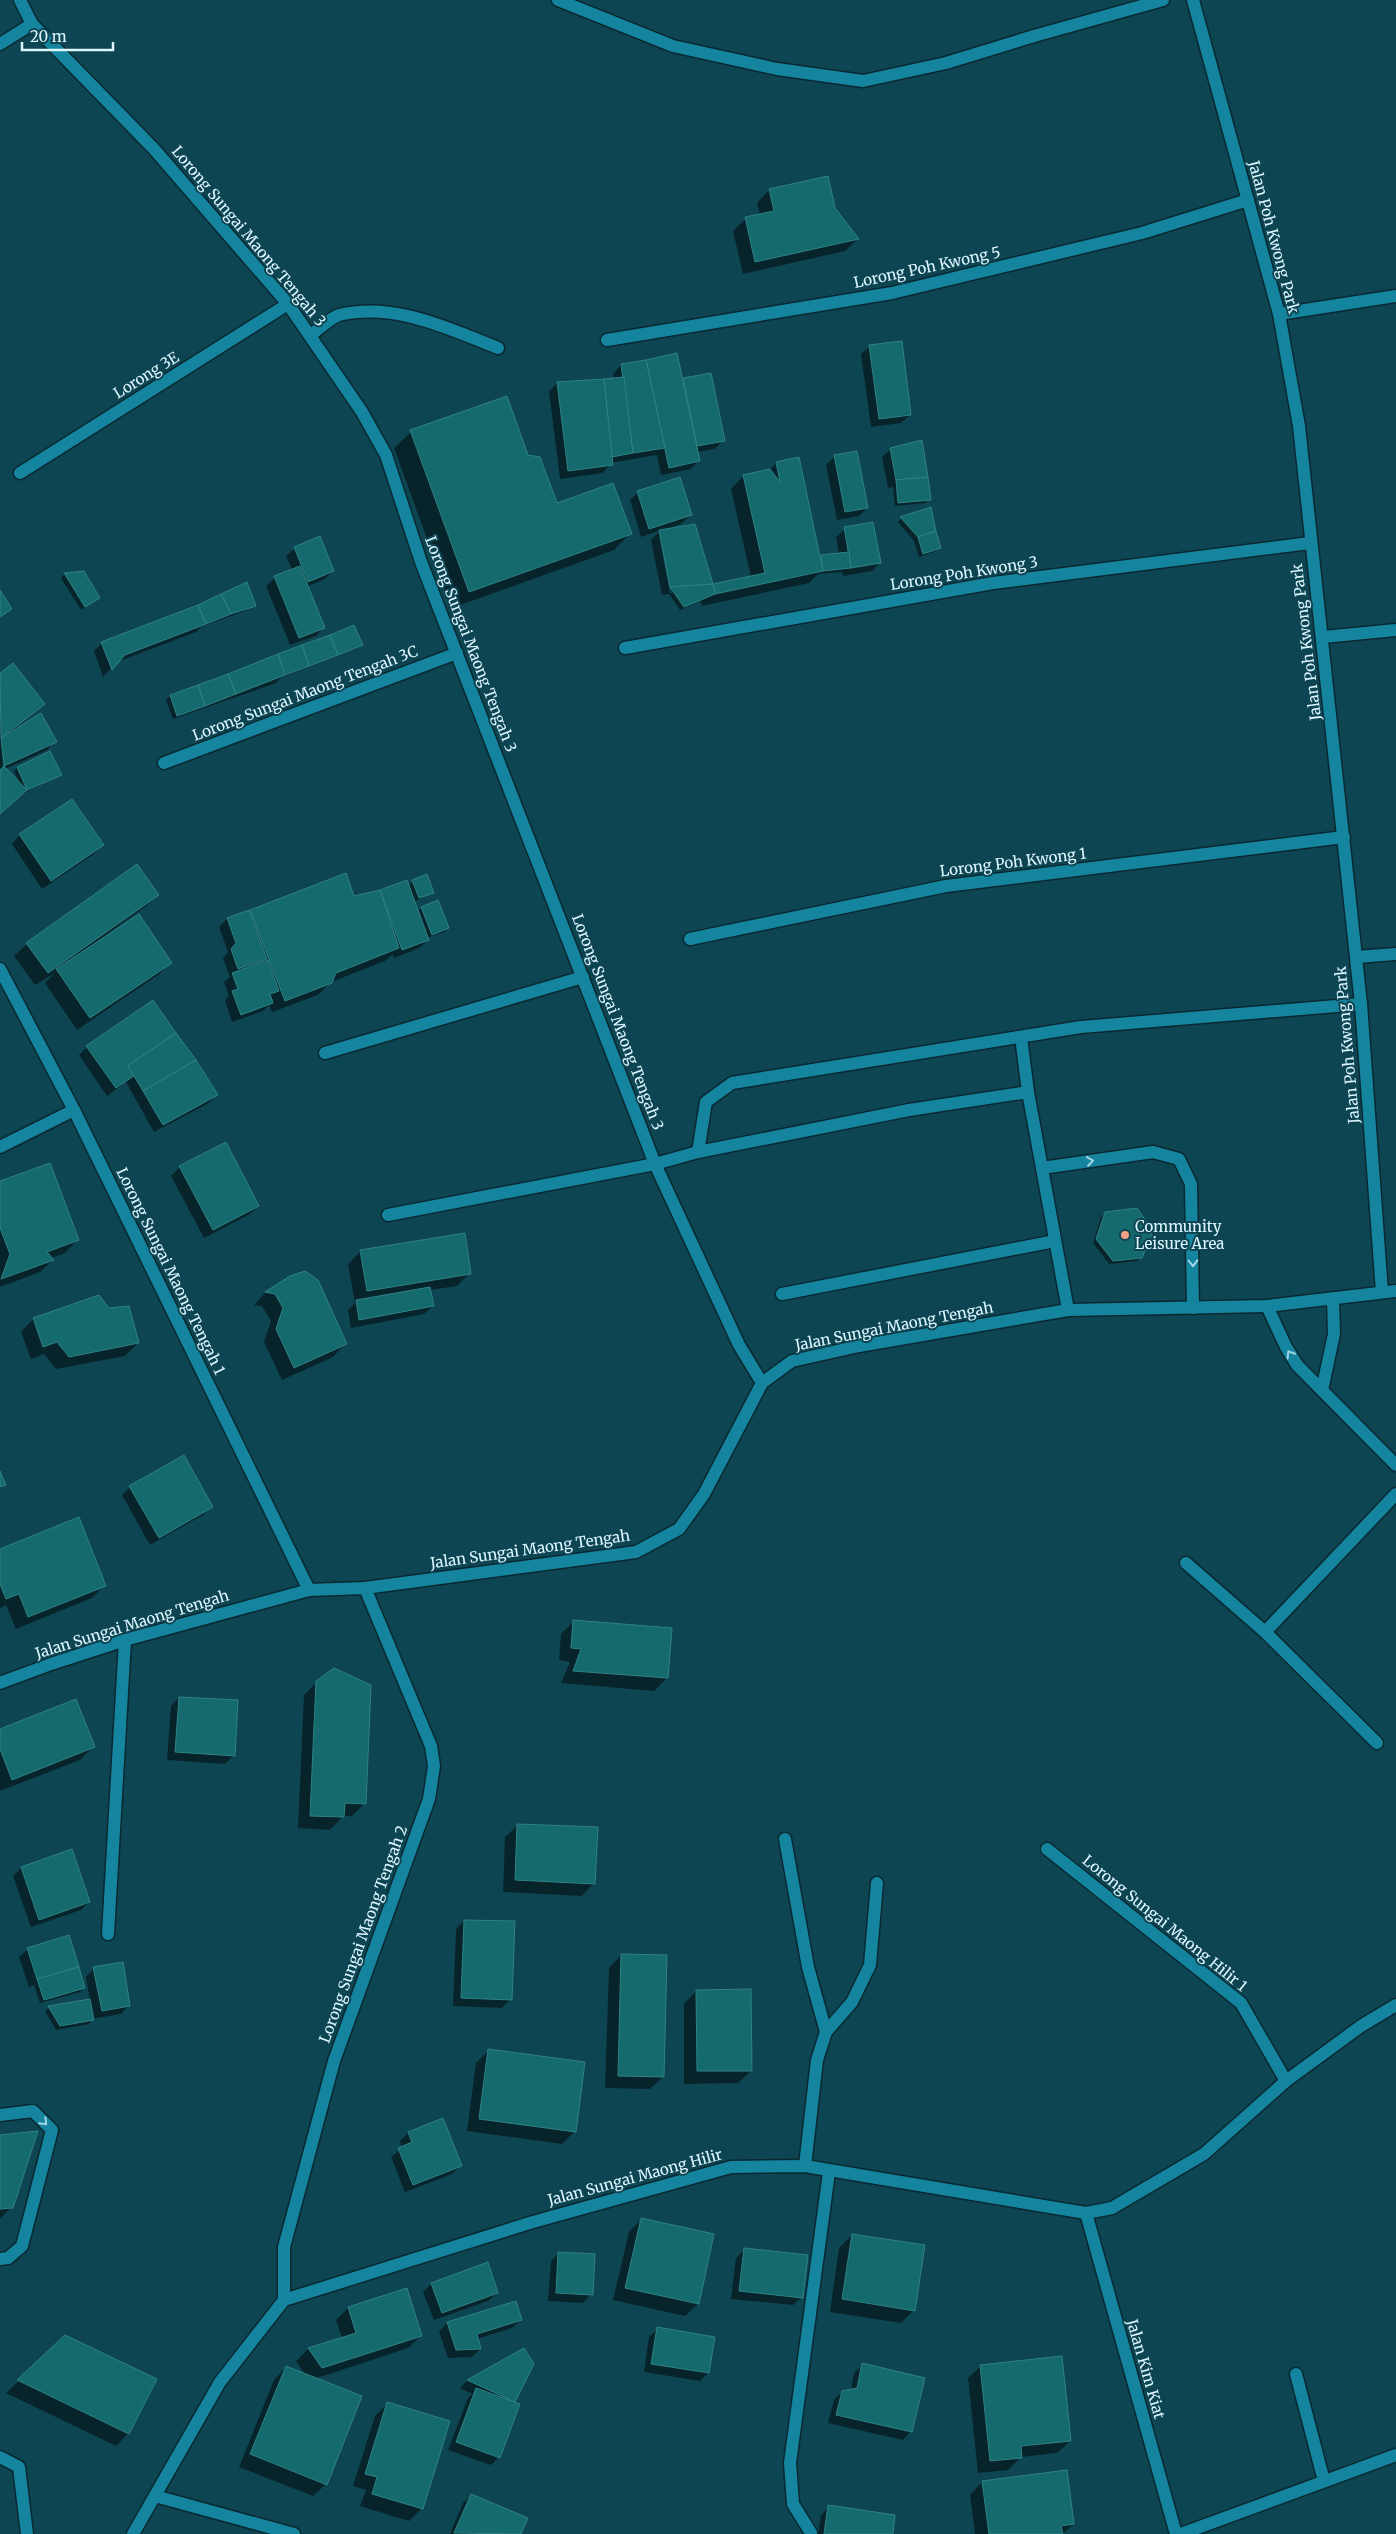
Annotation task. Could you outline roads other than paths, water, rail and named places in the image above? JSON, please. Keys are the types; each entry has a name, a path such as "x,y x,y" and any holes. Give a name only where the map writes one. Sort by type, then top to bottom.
{"street":[{"name":"Lorong Sungai Maong Tengah 3","path":"20,0 32,24 154,149 288,304 362,412 386,454 421,562 655,1164 739,1345 762,1383"},
{"path":"558,0 673,46 777,69 863,81 946,63 1163,0"},
{"name":"Jalan Poh Kwong Park","path":"1193,0 1279,314 1299,426 1310,543 1323,637 1361,1004 1382,1292"},
{"path":"0,44 32,24"},
{"name":"Lorong Poh Kwong 5","path":"607,340 892,293 1142,233 1248,200"},
{"path":"1279,314 1396,296"},
{"name":"Lorong 3E","path":"20,473 288,304"},
{"path":"311,335 338,316 382,310 443,326 498,348"},
{"name":"Lorong Poh Kwong 3","path":"625,648 993,583 1310,543"},
{"path":"1323,637 1396,630"},
{"name":"Lorong Sungai Maong Tengah 3C","path":"164,763 457,653"},
{"name":"Lorong Poh Kwong 1","path":"690,939 946,886 1344,837"},
{"path":"1356,957 1396,954"},
{"name":"Lorong Sungai Maong Tengah 1","path":"0,969 74,1110 309,1590"},
{"path":"324,1053 582,977"},
{"path":"698,1152 706,1102 732,1083 1081,1027 1361,1004"},
{"path":"1021,1037 1028,1092 1068,1310"},
{"path":"388,1215 655,1164 698,1152 909,1110 1028,1092"},
{"path":"0,1147 74,1110"},
{"path":"1042,1168 1153,1152 1179,1158 1191,1184 1193,1308"},
{"path":"782,1294 1055,1241"},
{"name":"Jalan Sungai Maong Tengah","path":"0,1683 125,1640 309,1590 365,1588 636,1552 679,1529 704,1494 762,1383 792,1361 868,1345 1068,1310 1267,1306 1382,1292 1396,1292"},
{"path":"1322,1390 1334,1334 1333,1298"},
{"path":"1267,1306 1286,1347 1297,1365 1396,1465"},
{"path":"1265,1632 1396,1494"},
{"path":"1186,1563 1265,1632 1377,1743"},
{"name":"Lorong Sungai Maong Tengah 2","path":"284,2300 284,2247 334,2061 430,1799 434,1766 431,1746 365,1588"},
{"path":"108,1934 125,1640"},
{"path":"785,1839 808,1967 826,2032"},
{"name":"Lorong Sungai Maong Hilir 1","path":"1047,1849 1241,2004 1286,2081"},
{"path":"805,2166 817,2060 826,2032 852,2002 870,1965 876,1884"},
{"name":"Jalan Sungai Maong Hilir","path":"284,2300 533,2222 731,2167 805,2166 829,2172 1086,2213 1112,2208 1204,2154 1286,2081 1361,2026 1396,2005"},
{"path":"0,2114 33,2111 52,2130 22,2246 8,2258 0,2259"},
{"path":"811,2533 794,2504 790,2463 829,2172"},
{"name":"Jalan Kim Kiat","path":"1086,2213 1176,2534"},
{"path":"133,2534 220,2382 284,2300"},
{"path":"1296,2374 1324,2481"},
{"path":"1181,2534 1396,2455"},
{"path":"0,2457 19,2467 27,2534"},
{"path":"154,2496 294,2534"}],"place":[{"name":"Community Leisure Area","path":"1125,1235"}]}
